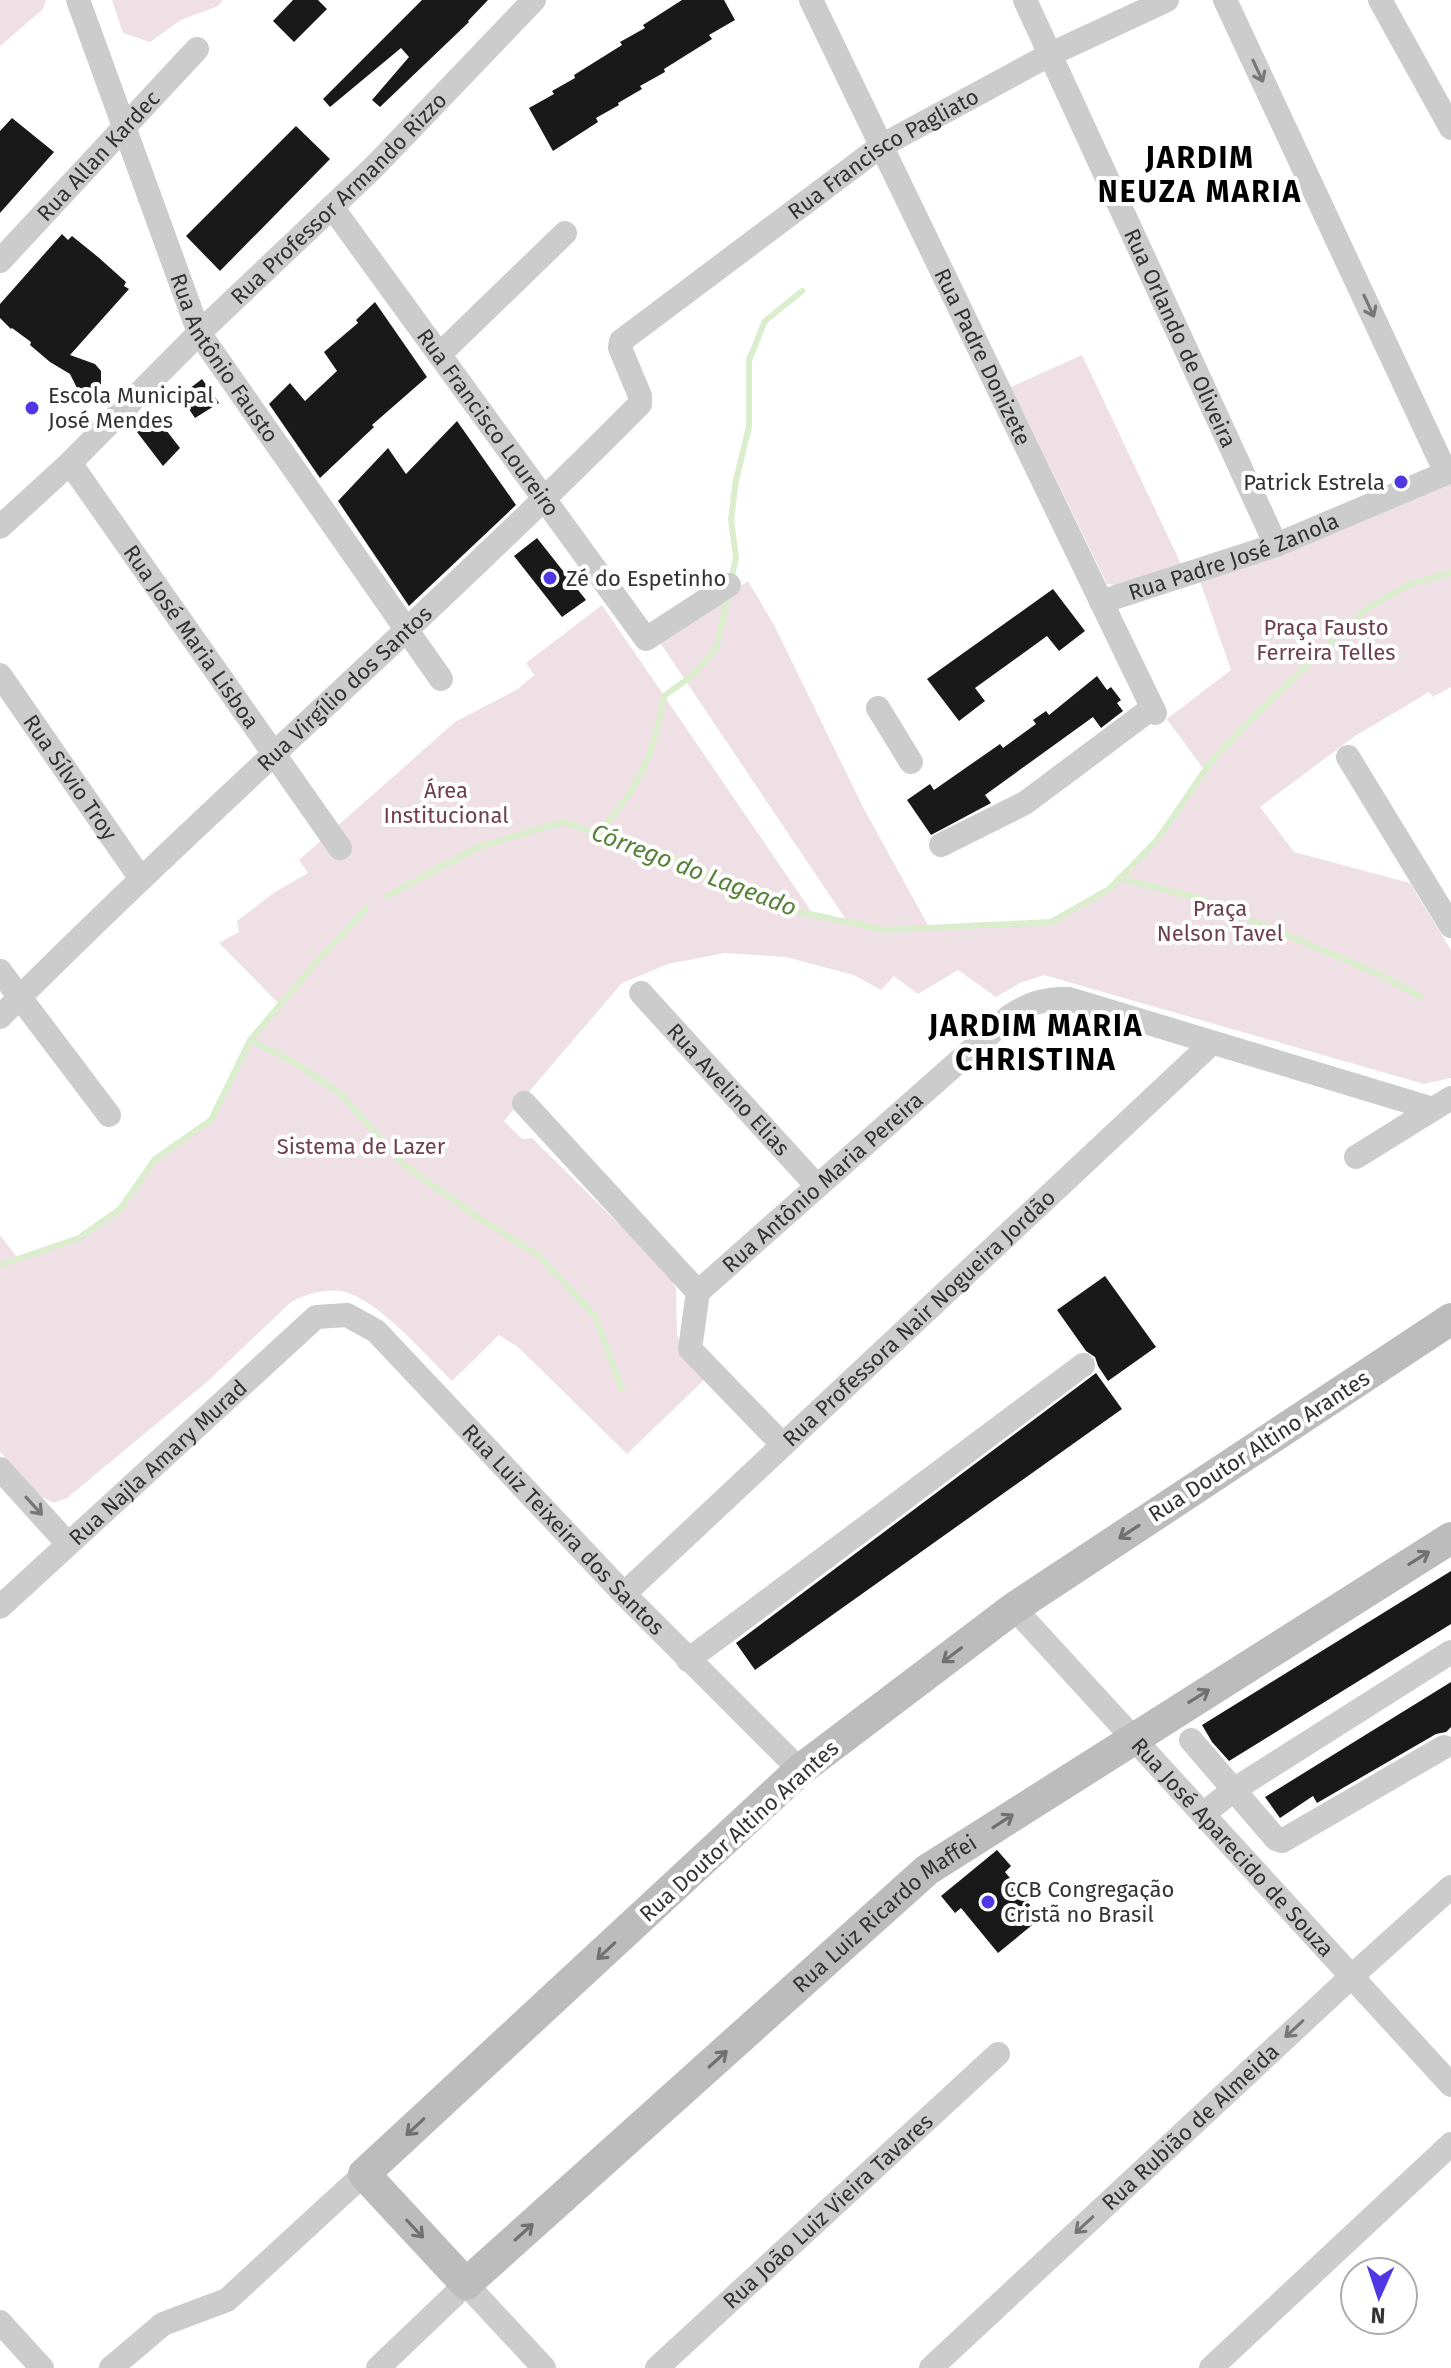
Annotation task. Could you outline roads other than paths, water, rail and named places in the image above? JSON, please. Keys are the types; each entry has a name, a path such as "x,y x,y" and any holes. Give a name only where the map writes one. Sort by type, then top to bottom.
{"street":[{"name":"Rua Antônio Fausto","path":"78,0 199,333 441,679"},
{"name":"Rua Professor Armando Rizzo","path":"0,527 70,463 199,333 374,167 534,0"},
{"name":"Rua Padre Donizete","path":"811,0 1154,711 1025,803 941,845"},
{"name":"Rua Orlando de Oliveira","path":"1025,0 1276,545"},
{"name":"Rua Francisco Pagliato","path":"621,341 881,146 1051,54 1167,0"},
{"path":"1225,0 1448,472"},
{"path":"1380,0 1451,128"},
{"name":"Rua Allan Kardec","path":"0,261 197,49"},
{"name":"Rua Francisco Loureiro","path":"332,207 646,639 729,585"},
{"path":"440,354 565,233"},
{"name":"Rua Virgílio dos Santos","path":"0,1017 141,879 546,499 640,404 640,396 620,348 621,341"},
{"name":"Rua José Maria Lisboa","path":"70,463 340,848"},
{"name":"Rua Padre José Zanola","path":"1101,602 1276,545 1448,472"},
{"name":"Rua Sílvio Troy","path":"0,675 141,879"},
{"path":"878,708 911,762"},
{"path":"1348,757 1448,915"},
{"path":"0,971 109,1115"},
{"name":"Rua Avelino Elias","path":"641,993 816,1185"},
{"name":"Rua Antônio Maria Pereira","path":"698,1292 1010,1016 1030,1003 1050,998 1069,999 1212,1043 1442,1104"},
{"name":"Rua Professora Nair Nogueira Jordão","path":"624,1594 1212,1043"},
{"path":"524,1103 698,1292 690,1349 783,1445"},
{"path":"1356,1157 1442,1104"},
{"name":"Rua Luiz Teixeira dos Santos","path":"316,1317 347,1315 376,1331 624,1594 800,1770"},
{"name":"Rua Najla Amary Murad","path":"0,1607 316,1317"},
{"name":"Rua Doutor Altino Arantes","path":"111,2368 163,2324 227,2300 800,1770 1014,1608 1451,1319"},
{"path":"688,1660 1083,1365"},
{"path":"0,1469 68,1544"},
{"name":"Rua Luiz Ricardo Maffei","path":"378,2368 466,2284 927,1870 1451,1538"},
{"name":"Rua José Aparecido de Souza","path":"1014,1608 1451,2085"},
{"path":"1203,1814 1235,1789 1451,1652"},
{"path":"1191,1740 1276,1839 1282,1841 1444,1747"},
{"name":"Rua Rubião de Almeida","path":"931,2368 1451,1887"},
{"name":"Rua João Luiz Vieira Tavares","path":"657,2368 998,2054"},
{"path":"1211,2368 1451,2144"},
{"path":"364,2174 544,2368"},
{"path":"0,2322 42,2368"}],"waterway":[{"path":"731,580 736,558 731,519 736,480 749,427 749,360 765,321 802,291"},
{"name":"Córrego do Lageado","path":"387,896 478,847 563,822 675,859 777,907 884,930 1051,922 1109,889 1157,840 1210,763 1251,719 1366,609 1410,584 1451,573"},
{"path":"598,833 624,800 642,770 655,737 664,696 693,675 716,649 728,595"},
{"path":"1119,878 1202,899 1381,975 1421,997"},
{"name":"Córrego do Lageado","path":"0,1265 79,1238 120,1209 155,1159 211,1120 250,1040 366,909"},
{"path":"250,1040 290,1060 340,1093 403,1164 538,1255 595,1316 622,1389"}],"place":[{"name":"Escola Municipal José Mendes","path":"32,408"},
{"name":"Patrick Estrela","path":"1401,482"},
{"name":"Zé do Espetinho","path":"550,578"},
{"name":"CCB Congregação Cristã no Brasil","path":"988,1902"}],"district":[{"name":"JARDIM NEUZA MARIA","path":"1200,175"},
{"name":"JARDIM MARIA CHRISTINA","path":"1036,1043"}],"park label":[{"name":"Praça Fausto Ferreira Telles","path":"1326,640"},
{"name":"Área Institucional","path":"446,802"},
{"name":"Praça Nelson Tavel","path":"1220,920"},
{"name":"Sistema de Lazer","path":"361,1146"}]}
